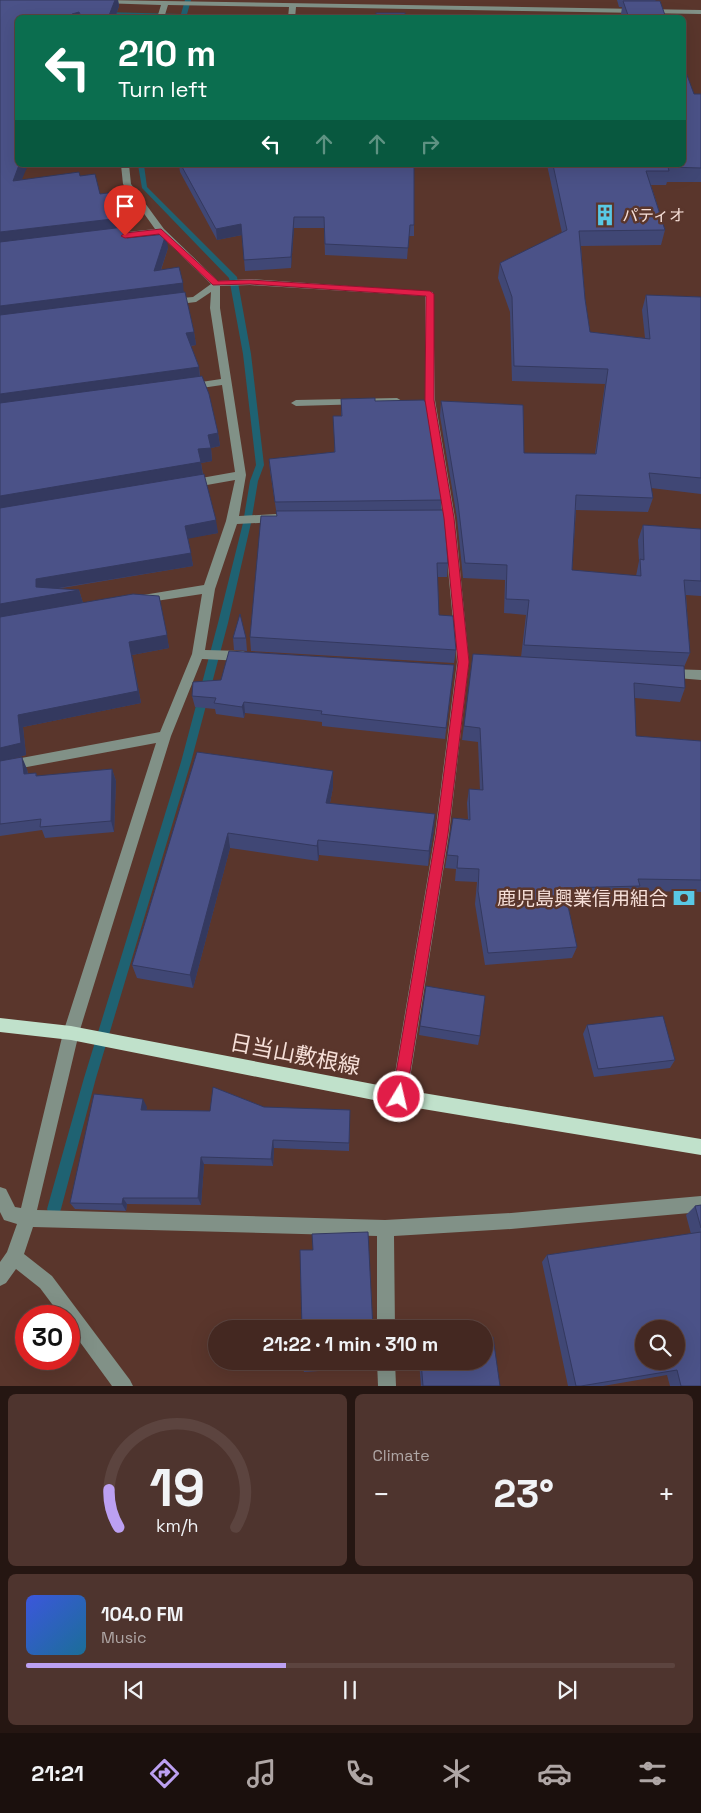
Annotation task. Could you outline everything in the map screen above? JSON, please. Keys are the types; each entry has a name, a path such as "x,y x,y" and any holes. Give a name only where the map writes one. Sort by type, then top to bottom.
{"main road":[{"name":"日当山敷根線","path":"0,1025 79,1035 399,1097 701,1147"}],"street":[{"path":"97,2 165,1 174,3 701,12"},
{"path":"161,15 165,1"},
{"path":"291,15 293,5"},
{"path":"0,1277 14,1257 35,1218 79,1035 165,736 204,654 209,589 237,520 241,475 215,308 216,284 161,231 126,184 125,167"},
{"path":"95,239 161,231"},
{"path":"157,304 196,299 216,284 246,282 430,294 420,400 444,518 463,666 442,834 399,1097"},
{"path":"177,388 226,381"},
{"path":"296,403 420,400"},
{"path":"183,485 241,475"},
{"path":"237,520 284,518"},
{"path":"132,601 209,589"},
{"path":"204,654 258,657"},
{"path":"661,673 701,676"},
{"path":"0,767 165,736"},
{"path":"0,1195 10,1214 35,1218 385,1228 512,1221 701,1204"},
{"path":"385,1228 386,1320"},
{"path":"14,1257 46,1282 124,1386"},
{"path":"386,1370 387,1386"}],"building":[{"path":"0,0 115,0 109,15 80,15 79,12 72,15 15,15 15,167 18,167 13,181 79,172 80,176 95,174 100,194 115,192 121,218 0,232"},
{"path":"623,1 660,1 665,15 628,15"},
{"path":"376,13 405,13 405,15 376,15"},
{"path":"686,72 694,94 701,94 701,168 668,167 686,167"},
{"path":"182,167 414,167 414,225 410,225 408,248 325,244 324,217 294,217 291,257 244,260 241,224 216,229"},
{"path":"553,167 668,167 669,171 646,171 665,230 579,231 585,299 590,332 650,339 646,295 701,297 701,478 649,473 653,498 576,495 572,570 641,576 640,559 644,560 643,525 701,529 701,581 684,580 690,653 524,645 529,600 506,599 507,565 465,563 458,503 441,401 523,405 524,453 596,454 608,369 514,366 512,297 500,263 567,230"},
{"path":"124,227 127,238 166,234 154,271 179,267 183,283 0,306 0,242"},
{"path":"185,292 194,332 186,333 199,367 0,394 0,315"},
{"path":"202,376 209,394 218,433 208,435 211,448 198,449 201,462 0,496 0,403"},
{"path":"375,398 375,401 424,400 426,403 442,500 275,502 269,459 335,452 333,416 342,416 341,399"},
{"path":"204,474 216,520 185,526 191,553 36,579 36,587 79,590 0,604 0,508"},
{"path":"444,510 448,563 437,563 439,615 453,616 456,650 250,637 261,516 277,516 276,511"},
{"path":"133,594 159,596 167,635 129,642 138,691 18,715 21,743 0,748 0,617"},
{"path":"240,614 246,638 233,638"},
{"path":"229,651 454,665 446,728 321,714 322,711 244,702 242,707 214,703 216,698 192,696 193,682 221,680"},
{"path":"473,654 684,666 685,688 634,683 636,736 701,741 701,880 638,879 640,886 564,888 577,947 488,953 478,891 479,869 457,868 458,856 447,855 453,818 470,820 469,789 483,790 480,728 464,726"},
{"path":"197,752 333,771 326,803 435,814 429,851 318,840 317,846 228,833 190,975 132,965"},
{"path":"22,757 24,774 36,773 36,776 112,769 111,821 40,827 41,819 0,824 0,761"},
{"path":"426,986 485,996 480,1036 420,1026"},
{"path":"663,1016 675,1060 598,1069 587,1025"},
{"path":"213,1087 264,1107 350,1110 349,1143 273,1140 271,1159 201,1157 198,1198 123,1198 122,1204 70,1203 94,1094 143,1099 141,1110 210,1111"},
{"path":"701,1205 701,1228 695,1206"},
{"path":"368,1232 373,1320 302,1320 300,1250 313,1250 312,1234"},
{"path":"701,1232 701,1386 681,1386 677,1370 576,1386 547,1255"},
{"path":"493,1337 500,1386 423,1386 422,1370 493,1370"}],"waterway":[{"path":"184,15 188,0"},
{"path":"103,14 144,15"},
{"path":"54,1209 90,1078 186,762 223,623 247,523 254,481 260,465 247,354 233,277 144,187 141,167"}],"place":[{"name":"パティオ","path":"605,215"},
{"name":"鹿児島興業信用組合","path":"684,898"}],"route":[{"path":"125,236 161,231 216,284 250,282 430,294 430,400 449,518 463,662 442,834 399,1097"}]}
